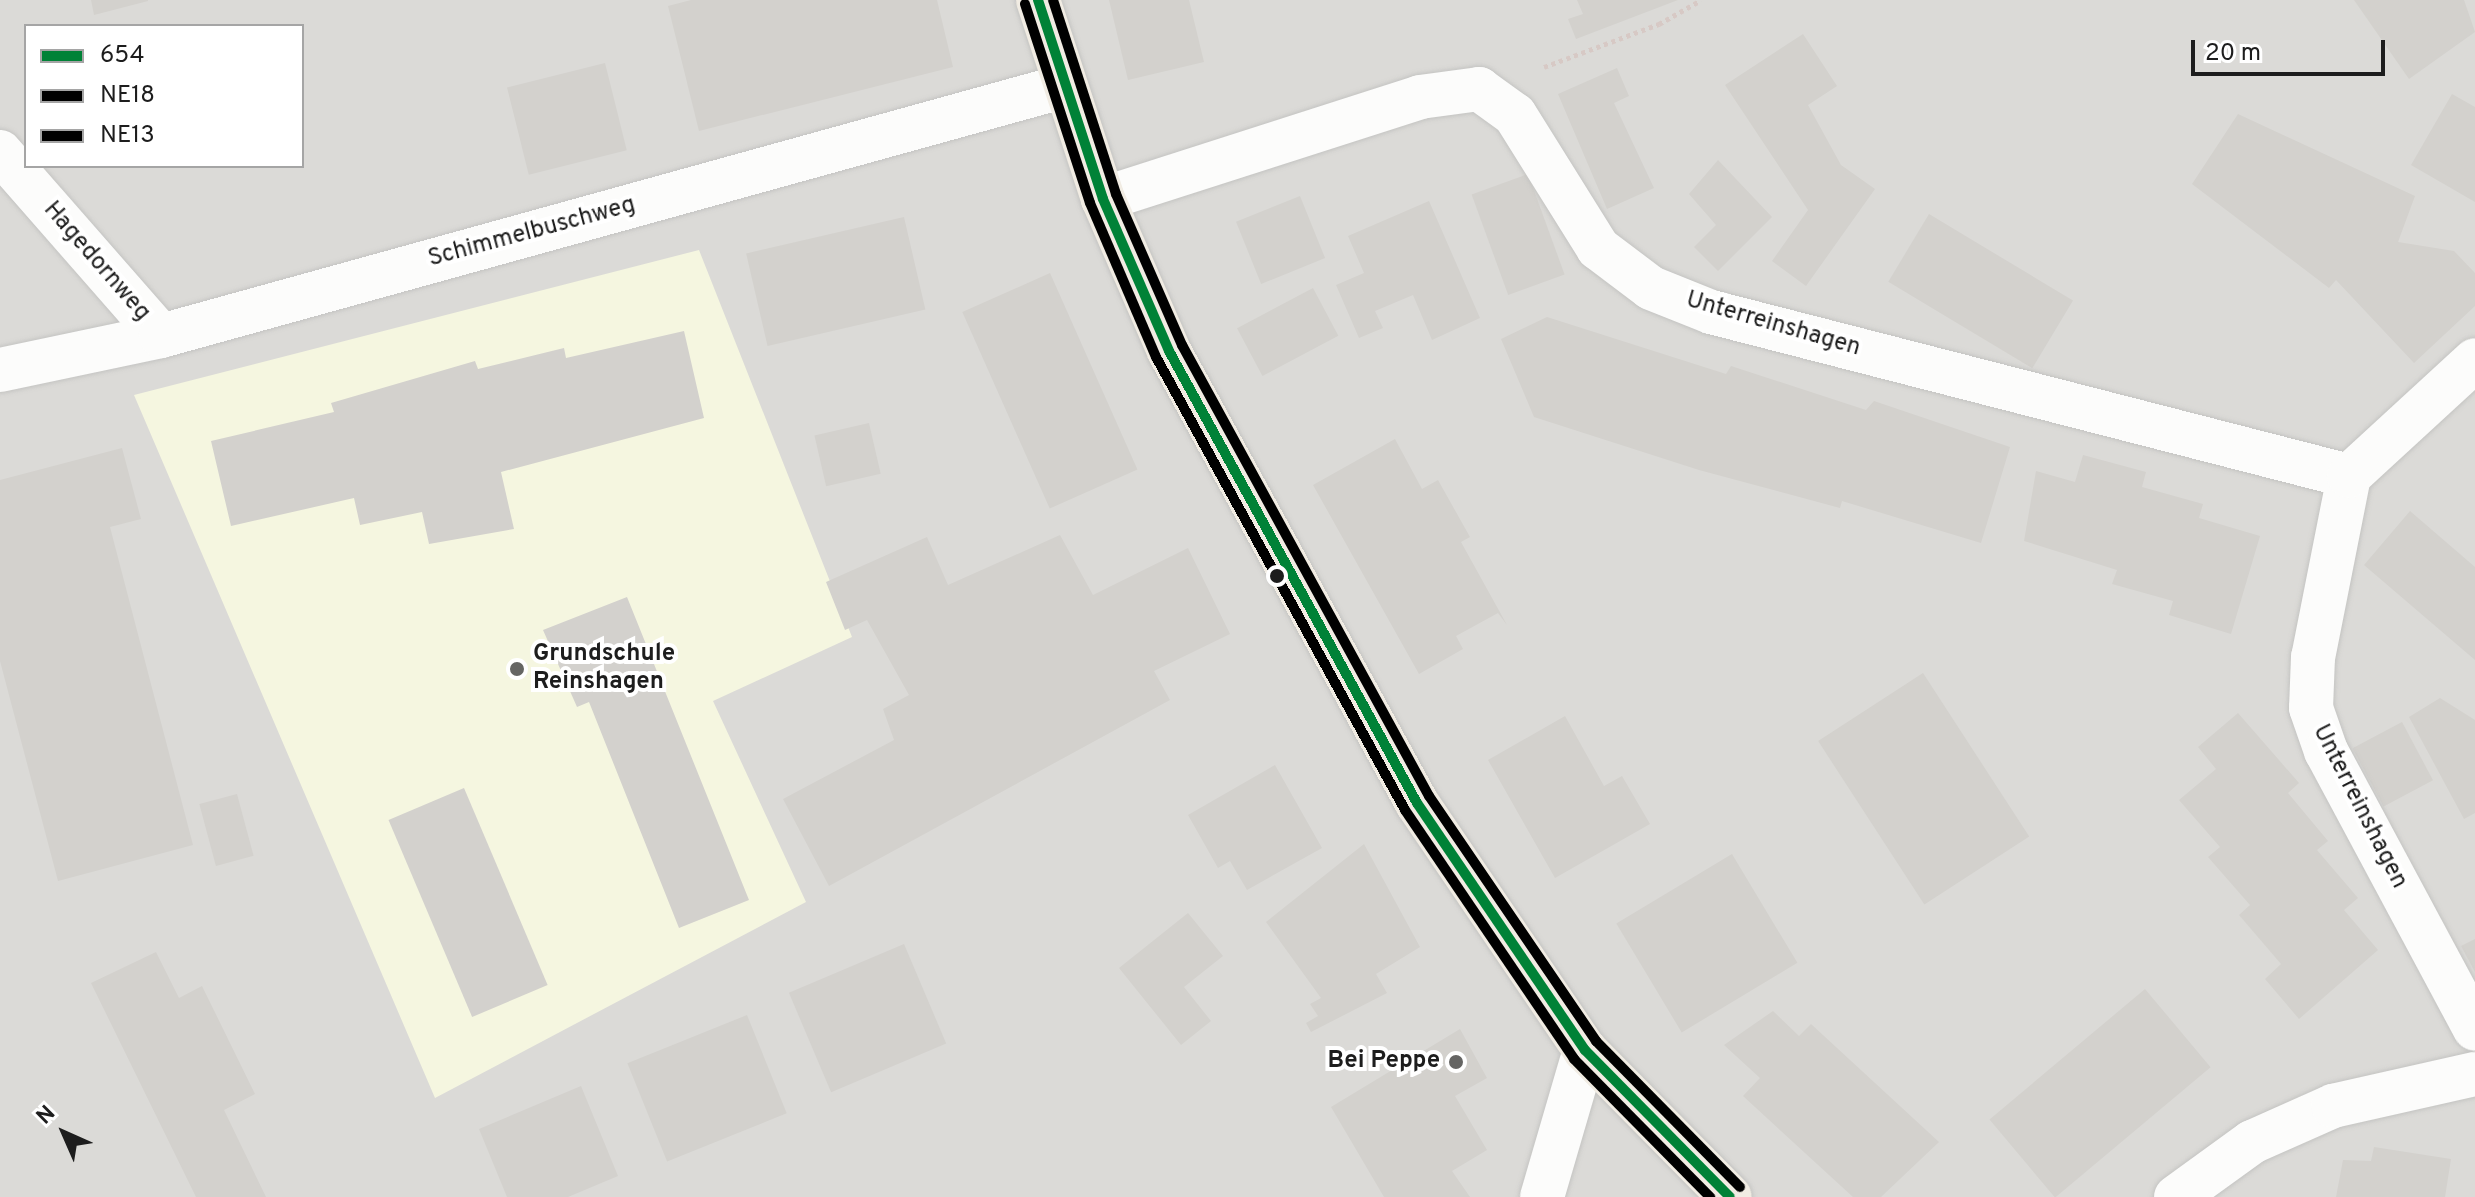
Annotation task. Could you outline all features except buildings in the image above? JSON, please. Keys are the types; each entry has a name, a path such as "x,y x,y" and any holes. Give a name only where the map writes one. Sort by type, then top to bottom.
{"main road":[{"path":"1038,0 1061,87 1103,199 1169,351 1334,657 1495,925 1585,1050 1730,1197"}],"street":[{"name":"Schimmelbuschweg","path":"0,370 161,336 1061,87"},
{"path":"1103,199 1420,97 1479,89"},
{"name":"Unterreinshagen","path":"1479,89 1515,115 1598,248 1651,288 1711,312 2349,476 2313,657 2311,708 2326,751 2475,1029"},
{"name":"Hagedornweg","path":"0,152 161,336"},
{"path":"2349,476 2475,360"},
{"path":"1542,1197 1585,1050"},
{"path":"2176,1197 2252,1142 2333,1106 2475,1074"}],"path":[{"path":"1479,89 1659,24 1701,0"}],"shaded area":[{"path":"0,0 2475,0 2475,1197 0,1197"},
{"name":"Grundschule Reinshagen","path":"699,250 852,637 713,701 806,902 435,1098 134,395"}],"transit line":[{"name":"654","path":"1038,0 1103,199 1169,351 1417,803 1585,1050 1730,1197"},
{"name":"NE13","path":"1053,0 1116,194 1182,345 1429,796 1596,1041 1740,1187"},
{"name":"NE18","path":"1025,4 1090,203 1156,357 1405,810 1574,1059 1710,1197"}],"place":[{"name":"Grundschule Reinshagen","path":"517,669"},
{"name":"Bei Peppe","path":"1456,1062"}]}
